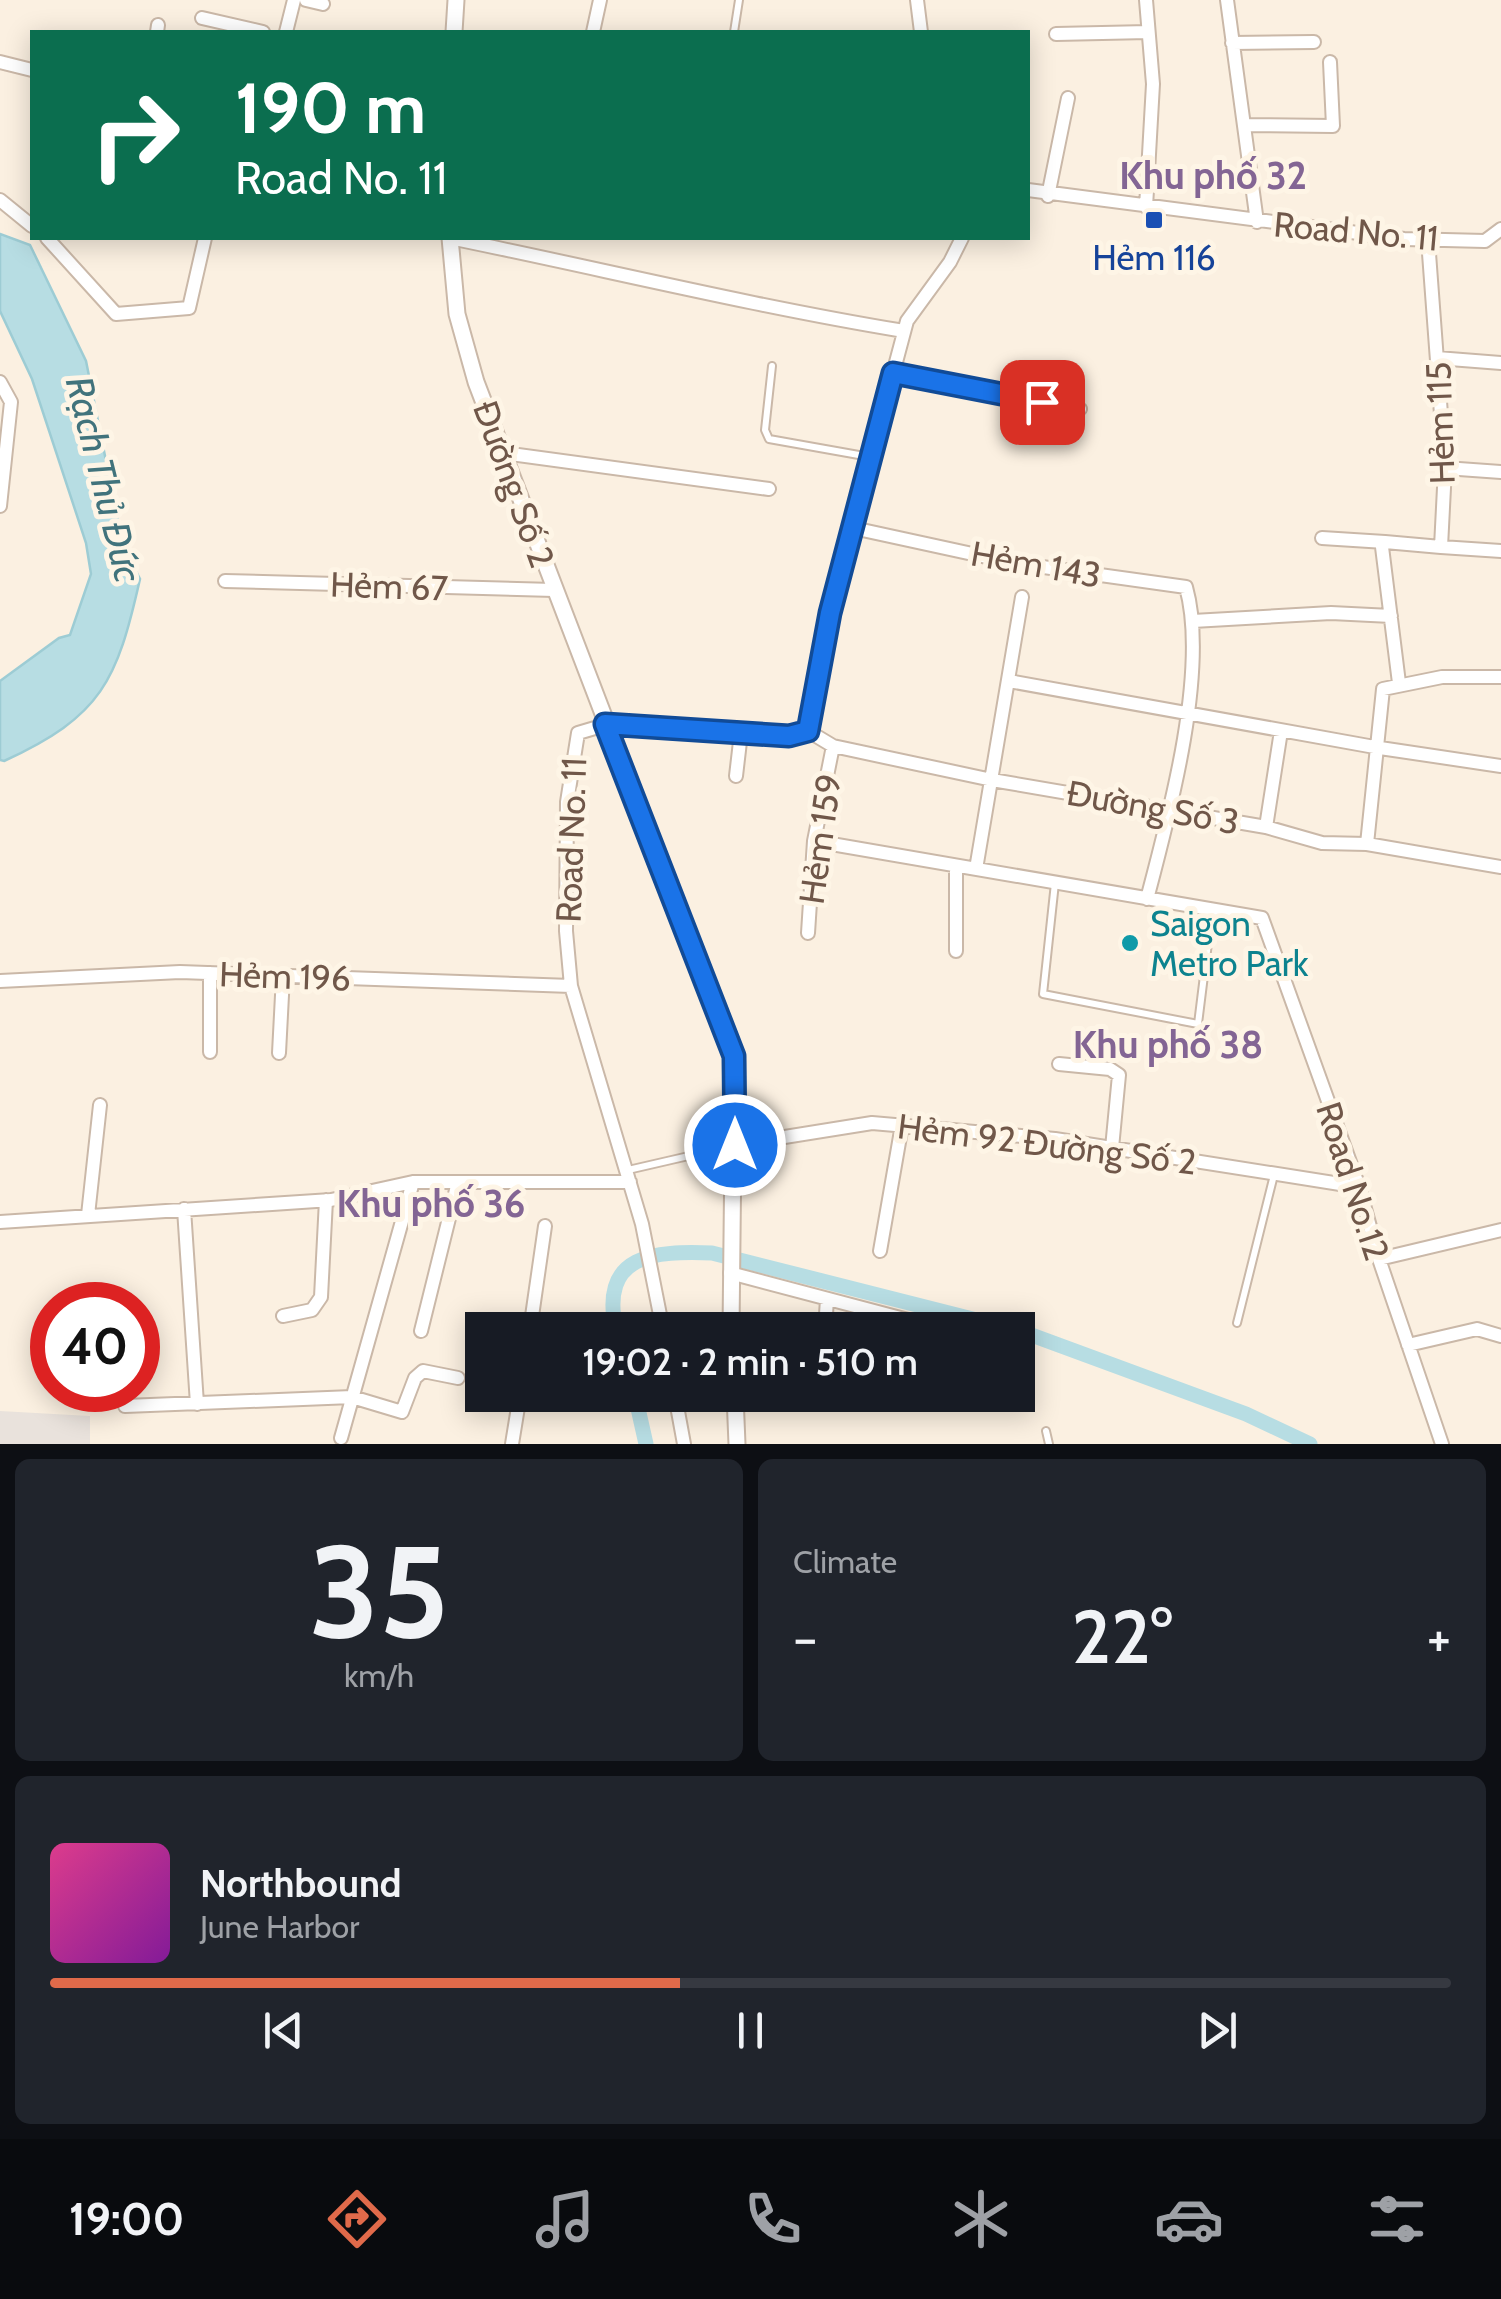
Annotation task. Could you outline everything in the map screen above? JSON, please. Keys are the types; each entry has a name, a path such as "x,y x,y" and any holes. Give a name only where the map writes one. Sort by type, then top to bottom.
{"street":[{"path":"286,30 294,0"},
{"path":"306,0 323,4"},
{"path":"454,30 456,0"},
{"path":"594,30 600,0"},
{"path":"916,0 922,30"},
{"path":"1146,0 1153,84 1146,207"},
{"path":"1227,0 1257,222"},
{"path":"202,18 254,30"},
{"path":"1056,34 1148,32"},
{"path":"1232,43 1314,42"},
{"path":"0,62 30,70"},
{"path":"1244,125 1333,126 1330,62"},
{"path":"1048,196 1068,98"},
{"name":"Road No. 11","path":"1030,191 1257,222 1428,240 1485,241 1501,230"},
{"path":"0,200 30,224"},
{"path":"49,240 116,314 189,308 205,240"},
{"name":"Đường Số 2","path":"450,240 458,314 503,454 605,724"},
{"path":"460,240 628,274 755,306 904,331"},
{"path":"808,731 830,613 904,331 961,240"},
{"name":"Hẻm 115","path":"1428,240 1446,468 1441,547"},
{"path":"1438,358 1501,363"},
{"path":"893,373 1080,409"},
{"path":"0,382 11,402 0,506"},
{"path":"503,454 769,489"},
{"path":"1446,468 1501,472"},
{"name":"Hẻm 143","path":"852,528 1014,563 1181,583 1186,586 1193,620"},
{"path":"1322,538 1501,551"},
{"path":"1384,542 1399,683"},
{"name":"Hẻm 67","path":"225,581 554,590"},
{"path":"976,869 1022,597"},
{"path":"1147,899 1170,810 1194,661 1193,620 1331,614 1390,616"},
{"path":"1367,844 1380,748 1382,689 1442,676 1501,677"},
{"path":"1008,681 1501,766"},
{"path":"605,724 734,1056 731,1312"},
{"name":"Road No. 11","path":"659,1312 644,1233 571,986 566,912 572,747 578,734 605,724 789,736 808,731"},
{"path":"1266,827 1281,730"},
{"name":"Đường Số 3","path":"808,731 833,746 992,780 1266,827 1322,844 1367,844 1501,867"},
{"path":"736,776 740,733"},
{"name":"Hẻm 159","path":"808,932 814,841 833,746"},
{"path":"814,841 1212,910"},
{"path":"956,866 956,952"},
{"name":"Road No.12","path":"1212,910 1262,918 1360,1187 1379,1259 1442,1444"},
{"path":"210,974 210,1052"},
{"name":"Hẻm 196","path":"0,980 210,974 571,986"},
{"path":"279,1052 282,976"},
{"path":"1059,1064 1110,1069 1119,1074 1112,1148"},
{"path":"88,1215 100,1104"},
{"name":"Hẻm 92 Đường Số 2","path":"735,1145 872,1122 1112,1148 1360,1187"},
{"path":"880,1252 902,1125"},
{"path":"0,1222 326,1200 413,1182 628,1176"},
{"path":"340,1438 413,1182"},
{"path":"421,1331 458,1182"},
{"path":"283,1316 312,1310 321,1297 326,1200"},
{"path":"184,1209 197,1404"},
{"path":"533,1312 545,1226"},
{"path":"1379,1259 1501,1230"},
{"path":"730,1274 877,1312"},
{"path":"826,1312 827,1299"},
{"path":"1408,1344 1478,1328 1501,1336"},
{"path":"160,1405 352,1397 402,1412 423,1370 458,1378"},
{"path":"512,1444 517,1412"},
{"path":"678,1412 684,1444"},
{"path":"735,1412 737,1444"}],"lane":[{"path":"734,30 738,0"},
{"path":"772,366 765,430 769,439 871,457"},
{"path":"1055,883 1043,994 1198,1024 1212,910"},
{"path":"628,1176 735,1145"},
{"path":"1236,1323 1275,1174"},
{"path":"1046,1431 1049,1444"}],"shaded area":[{"path":"0,1411 90,1416 90,1444 0,1444"}],"water":[{"name":"Rạch Thủ Đức","path":"0,234 30,245 86,361 123,546 140,579 123,644 100,691 63,728 4,761 0,760 0,681 59,638 70,635 91,574 86,543 32,379 0,311"}],"waterway":[{"path":"614,1312 616,1285 624,1271 636,1262 671,1253 712,1253 945,1312"},
{"path":"1035,1336 1246,1414 1310,1444"},
{"path":"639,1412 646,1444"}],"place":[{"name":"Hẻm 116","path":"1154,220"},
{"name":"Saigon Metro Park","path":"1130,943"}],"district":[{"name":"Khu phố 32","path":"1213,175"},
{"name":"Khu phố 38","path":"1168,1044"},
{"name":"Khu phố 36","path":"431,1203"}],"route":[{"path":"735,1145 734,1056 605,724 789,736 808,731 816,705 830,613 893,373 1042,402"}]}
